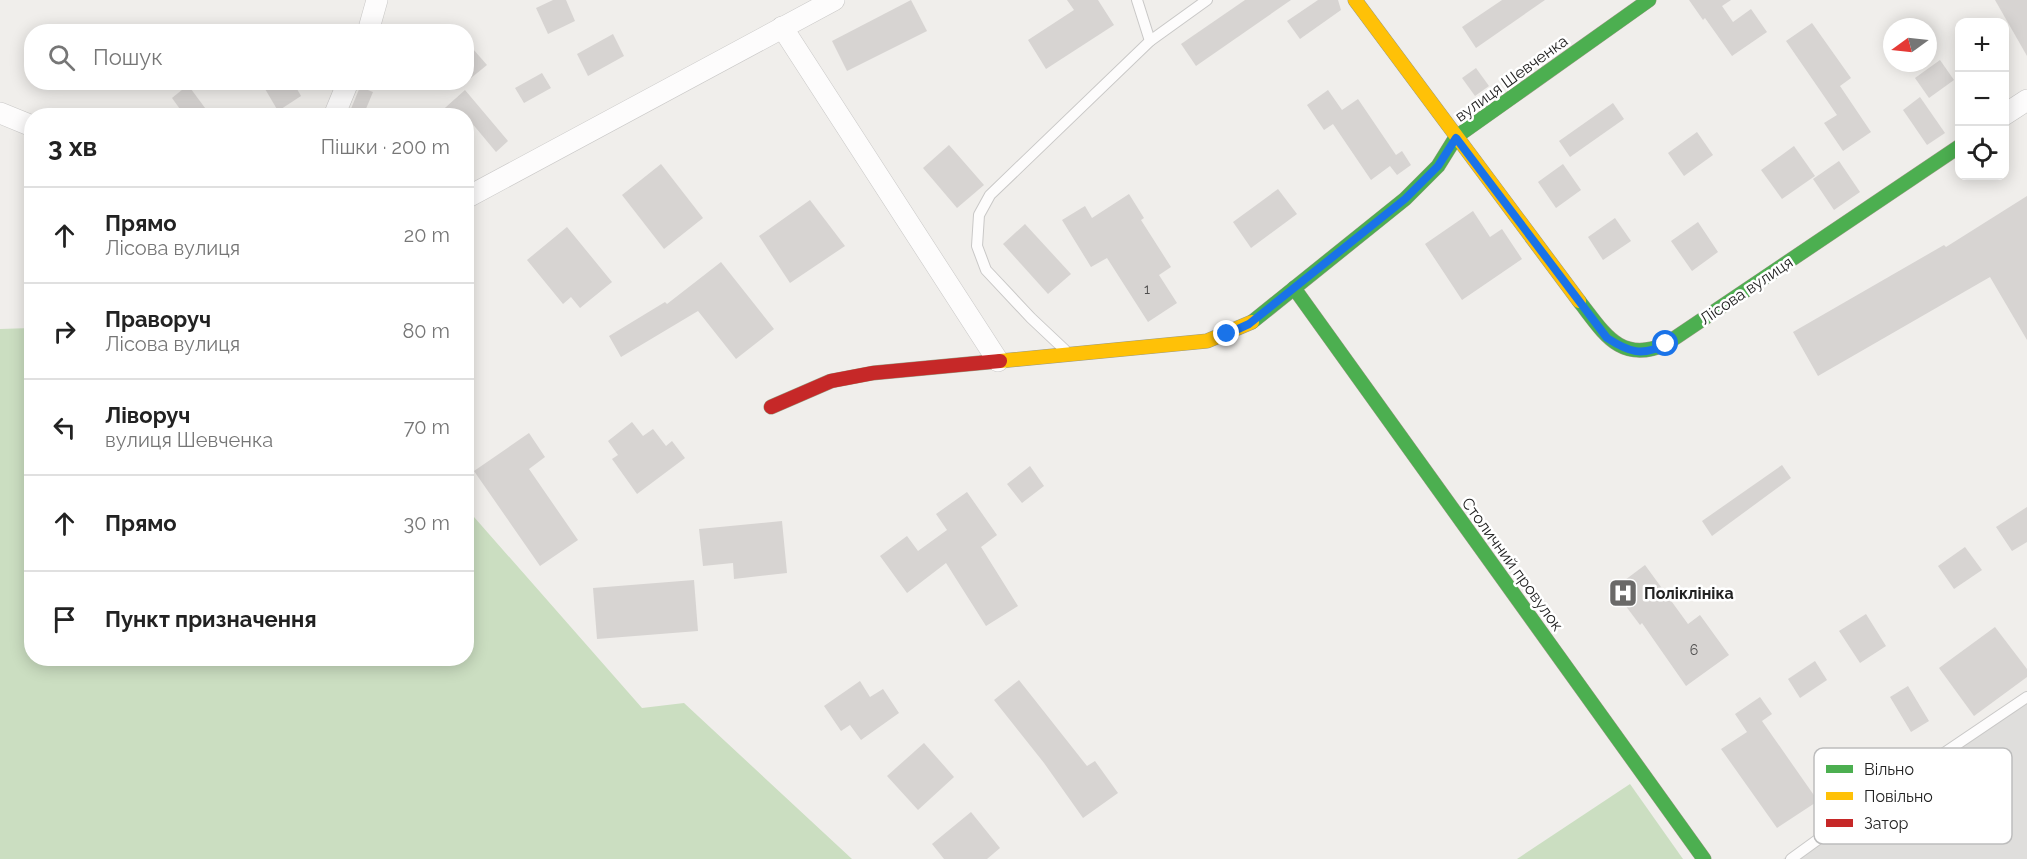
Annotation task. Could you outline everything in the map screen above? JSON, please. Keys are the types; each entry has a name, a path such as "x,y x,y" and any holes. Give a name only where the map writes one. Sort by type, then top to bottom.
{"street":[{"path":"370,24 377,0"},
{"path":"474,194 834,0"},
{"name":"Лісова вулиця","path":"1355,0 1607,338 1626,350 1651,352 1676,337 1955,149"},
{"name":"вулиця Шевченка","path":"771,407 831,381 873,373 1207,340 1249,324 1405,199 1438,166 1456,138 1649,0"},
{"path":"782,27 998,361"},
{"path":"337,108 345,90"},
{"path":"2009,113 2027,100"},
{"path":"0,113 24,123"},
{"name":"Столичний провулок","path":"1294,288 1704,859"}],"lane":[{"path":"1137,0 1150,41"},
{"path":"1070,354 1031,318 986,270 976,246 980,215 990,195 1150,41 1207,0"},
{"path":"1952,748 2027,697"},
{"path":"1791,859 1814,842"}],"shaded area":[{"path":"2027,693 2027,859 1783,859 1814,838 1814,844 2012,844 2012,748 1946,748"}],"green space":[{"path":"24,328 24,666 474,666 474,517 642,708 684,703 852,859 0,859 0,329"},
{"path":"1630,784 1683,859 1517,859"}],"building":[{"path":"553,0 566,0 575,21 548,34 536,8"},
{"path":"911,0 927,31 847,71 832,41"},
{"path":"1067,0 1098,0 1114,25 1046,69 1028,40 1074,10"},
{"path":"1245,0 1291,0 1196,66 1181,44"},
{"path":"1318,0 1338,0 1341,10 1300,39 1287,21"},
{"path":"1502,0 1545,0 1476,48 1462,27"},
{"path":"1689,0 1731,0 1722,6 1733,22 1751,9 1767,32 1732,56"},
{"path":"1995,0 2027,0 2027,56 2009,24 2009,18 2005,18"},
{"path":"1812,23 1851,78 1840,86 1871,132 1843,151 1824,123 1837,115 1786,41"},
{"path":"613,34 624,56 588,76 577,54"},
{"path":"474,50 487,65 474,76"},
{"path":"1940,60 1954,80 1929,98 1915,78 1923,72 1937,72 1937,62"},
{"path":"1476,68 1489,86 1475,96 1462,78"},
{"path":"542,73 551,88 524,103 515,88"},
{"path":"182,90 192,90 205,108 179,108 172,98"},
{"path":"266,90 298,90 301,96 283,108 276,108"},
{"path":"359,90 373,92 366,108 351,108"},
{"path":"465,90 508,141 496,152 474,126 474,108 445,108"},
{"path":"1328,90 1342,110 1358,99 1396,155 1402,151 1411,165 1397,175 1390,166 1371,180 1333,124 1324,130 1307,105"},
{"path":"1920,97 1945,133 1927,145 1903,110"},
{"path":"1613,103 1624,119 1570,157 1559,141"},
{"path":"1697,132 1713,155 1684,176 1668,153"},
{"path":"949,145 984,185 957,208 923,168"},
{"path":"1794,146 1815,176 1782,199 1761,170"},
{"path":"1839,161 1860,192 1834,210 1813,179"},
{"path":"661,164 703,218 664,249 622,195"},
{"path":"1563,164 1581,190 1556,208 1538,182"},
{"path":"1278,189 1297,214 1251,248 1233,222"},
{"path":"1129,194 1144,218 1141,220 1171,267 1159,275 1177,303 1148,322 1107,258 1091,267 1062,220 1085,206 1092,218"},
{"path":"2027,196 2027,340 1990,277 1818,376 1793,332 1944,245 1946,247"},
{"path":"810,200 845,246 790,283 759,236"},
{"path":"1473,211 1490,237 1502,229 1522,259 1462,300 1425,244"},
{"path":"1615,218 1631,241 1603,260 1588,237"},
{"path":"1698,222 1718,252 1692,271 1671,241"},
{"path":"1025,224 1071,274 1048,294 1003,244"},
{"path":"567,227 612,282 580,308 571,297 563,304 527,260"},
{"path":"721,262 774,329 736,359 698,311 621,357 609,336 665,302 667,304"},
{"path":"632,422 643,436 653,429 666,446 672,441 685,458 637,494 612,459 618,455 608,441"},
{"path":"529,433 545,457 529,469 578,540 540,566 474,471"},
{"path":"1782,465 1791,478 1712,536 1702,521"},
{"path":"1030,466 1044,486 1022,503 1007,484"},
{"path":"967,492 997,535 981,547 1018,606 986,626 946,563 907,593 880,556 907,536 918,551 947,530 936,514"},
{"path":"2027,507 2027,542 2012,551 1996,527"},
{"path":"782,521 787,573 734,579 733,563 703,566 699,529"},
{"path":"1965,547 1982,570 1954,589 1938,566"},
{"path":"1645,565 1688,624 1700,615 1729,655 1686,686 1642,623 1640,625 1613,589"},
{"path":"694,580 698,631 597,639 593,588"},
{"path":"1866,614 1886,646 1860,663 1839,631"},
{"path":"1995,627 2027,669 2027,677 1974,716 1939,668"},
{"path":"1815,661 1827,680 1800,698 1788,679"},
{"path":"1019,680 1087,766 1095,761 1118,793 1083,818 1044,763 994,700"},
{"path":"860,681 870,697 883,689 899,713 861,740 850,725 841,731 824,706"},
{"path":"1908,686 1929,721 1911,732 1890,697"},
{"path":"1760,697 1772,714 1762,721 1814,795 1814,804 1777,828 1721,749 1747,732 1735,714"},
{"path":"924,743 954,777 918,810 887,776"},
{"path":"971,812 1000,848 987,859 944,859 932,844"}],"traffic: fast":[{"path":"1252,322 1405,199 1438,166 1456,137 1649,0"},
{"path":"1579,301 1605,334 1625,348 1650,349 1666,344 1955,149"},
{"path":"1294,288 1704,859"}],"traffic: slow":[{"path":"1355,0 1579,301"},
{"path":"1000,361 1207,341 1252,322"}],"traffic: jam":[{"path":"771,407 831,381 873,373 1000,361"}],"place":[{"name":"Поліклініка","path":"1623,593"}],"route":[{"path":"1227,334 1249,324 1405,199 1438,166 1456,138 1607,338 1626,350 1651,352 1666,344"}]}
